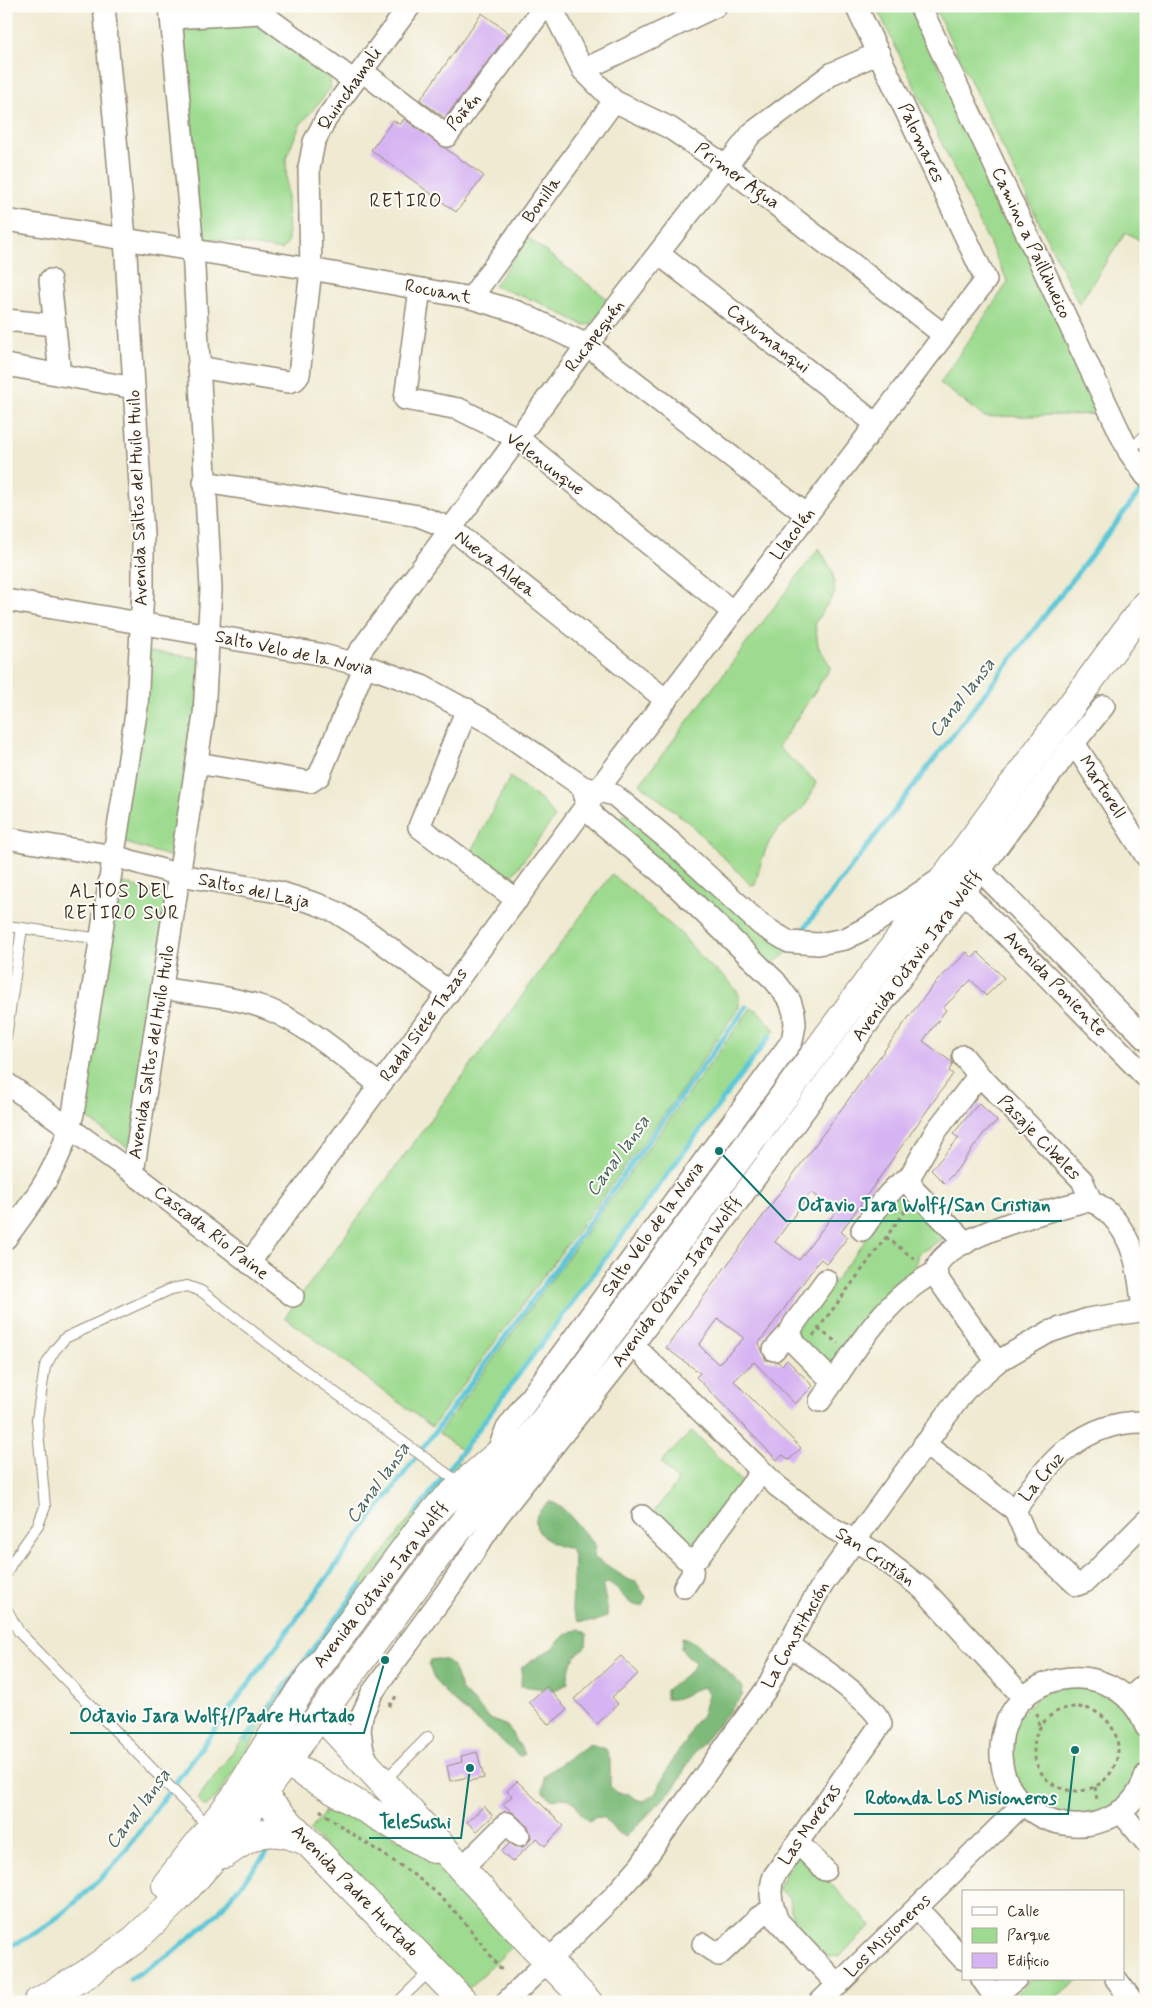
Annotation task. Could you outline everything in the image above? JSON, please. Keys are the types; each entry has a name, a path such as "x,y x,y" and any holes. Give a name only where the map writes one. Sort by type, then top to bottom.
{"main road":[{"name":"Avenida Octavio Jara Wolff","path":"275,1756 322,1715 438,1555 562,1398 957,882 1146,604"},
{"name":"Avenida Octavio Jara Wolff","path":"206,1868 254,1787 275,1756 300,1691 421,1527 442,1503 496,1456 543,1409 562,1398"},
{"path":"322,1715 588,2002"},
{"path":"275,1756 319,1795 459,1865"},
{"path":"25,2002 63,1976 123,1928 162,1888 211,1830 254,1787"},
{"name":"Avenida Padre Hurtado","path":"254,1787 464,2002"},
{"path":"38,2002 67,1987 120,1951 167,1909 206,1868 257,1834 282,1832 306,1841"}],"street":[{"path":"105,15 119,6"},
{"name":"Quinchamali","path":"198,367 288,382 295,380 299,375 311,269 309,168 314,142 326,119 410,6"},
{"name":"Poñén","path":"171,12 261,13 447,136 545,6"},
{"name":"Primer Agua","path":"551,6 583,70 614,101 670,128 726,166 944,334"},
{"path":"583,70 716,6"},
{"name":"Palomares","path":"856,6 986,280"},
{"name":"Camino a Paillihueico","path":"920,6 1128,452 1143,473"},
{"name":"Avenida Saltos del Huilo Huilo","path":"133,1173 206,699 211,589 193,249 171,12"},
{"name":"Avenida Saltos del Huilo Huilo","path":"6,1238 49,1178 70,1128 139,694 142,622 142,535 125,238 105,15"},
{"name":"Rucapequén","path":"197,763 304,781 315,780 319,776 358,664 452,529 587,345 752,133 833,73 879,53"},
{"name":"Bonilla","path":"471,298 614,101"},
{"name":"Rocuant","path":"6,220 193,249 420,288 471,298 518,312 587,345 807,515"},
{"name":"Cayumanqui","path":"659,254 876,424"},
{"path":"50,280 60,375"},
{"name":"Llacolén","path":"592,792 666,700 986,280"},
{"name":"Velenunque","path":"420,288 405,399 459,409 518,439 733,612"},
{"path":"6,320 54,325"},
{"path":"6,365 134,388"},
{"name":"Nueva Aldea","path":"204,482 419,516 452,529 666,700"},
{"name":"Salto Velo de la Novia","path":"6,600 142,622 209,636 311,653 358,664 422,686 467,708 592,792 614,795 671,842 761,926 788,942 818,944 845,939 957,882"},
{"name":"Avenida Octavio Jara Wolff","path":"380,1778 363,1751 360,1731 362,1715 372,1693 452,1584 497,1517 632,1345 957,882 980,870 1074,743 1104,706"},
{"path":"467,708 419,827 517,900"},
{"name":"Martorell","path":"1074,743 1146,856"},
{"name":"Salto Velo de la Novia","path":"496,1456 512,1422 792,1041 795,1024 790,1001 775,981 669,879 595,818 592,792"},
{"name":"Radal Siete Tazas","path":"249,1263 517,900 592,792"},
{"name":"Saltos del Laja","path":"6,838 114,856 180,875 278,892 317,904 359,926 449,992"},
{"name":"Avenida Poniente","path":"980,870 1146,1039"},
{"name":"Avenida Poniente","path":"957,882 1146,1077"},
{"path":"162,988 240,1001 269,1010 308,1032 380,1085"},
{"name":"Pasaje Cibeles","path":"963,1056 982,1079 1082,1180 1091,1201 1106,1210 1129,1240 1138,1267 1144,1310"},
{"path":"862,1230 891,1193 909,1178 936,1131 972,1082 982,1079"},
{"name":"Cascada Río Paine","path":"6,1083 133,1173 293,1296"},
{"path":"909,1178 914,1190 966,1243"},
{"name":"Pasaje Cibeles","path":"820,1401 892,1304 918,1282 936,1272 937,1266 945,1255 966,1243 1024,1217 1091,1201"},
{"path":"936,1272 940,1282 997,1362"},
{"path":"774,1350 790,1332 826,1280"},
{"name":"La Constitución","path":"506,2002 622,1888 640,1866 767,1688 815,1596 965,1390 997,1362 1036,1338 1075,1322 1144,1310"},
{"path":"790,1332 792,1340 833,1382"},
{"name":"San Cristián","path":"632,1345 761,1472 832,1528 855,1540 893,1565 924,1590 1024,1698"},
{"name":"La Cruz","path":"924,1444 1015,1510 1046,1467 1074,1442 1109,1426 1146,1422"},
{"path":"642,1516 685,1558 692,1560 698,1557 761,1472"},
{"path":"1015,1510 1027,1538 1077,1585 1084,1582 1146,1521"},
{"path":"684,1587 692,1575 692,1560"},
{"name":"Las Moreras","path":"789,1645 846,1687 878,1716 881,1724 774,1876 771,1888 773,1909 784,1930 838,1985"},
{"path":"1146,1727 1129,1700 1102,1682 1071,1677 1051,1681 1024,1698 1013,1712 1006,1726 1001,1756 1009,1786 1022,1804 1042,1818 1065,1825 1090,1824 1123,1808 1139,1790 1146,1775"},
{"path":"1129,1700 1146,1683"},
{"name":"Los Misioneros","path":"820,2002 1022,1804"},
{"path":"1123,1808 1146,1842"},
{"path":"459,1865 506,1823 519,1835"},
{"path":"798,1843 824,1870"},
{"path":"917,1908 962,1958"},
{"path":"702,1944 719,1955 759,1917 773,1909"},
{"path":"983,1980 994,1999 1015,1980"},
{"path":"1117,1980 1133,2002"}],"lane":[{"path":"1128,452 1146,434"},
{"path":"6,926 101,939"},
{"path":"6,1037 9,1001 22,928"},
{"path":"6,1574 10,1564 38,1525 46,1507 37,1419 45,1367 54,1351 65,1338 172,1290 187,1286 201,1291 282,1354 462,1484"},
{"path":"6,1608 19,1632 211,1830"},
{"path":"380,1778 390,1775 428,1737"},
{"path":"398,2002 432,1969"}],"path":[{"path":"802,1351 904,1213 904,1192 909,1178"},
{"path":"886,1237 918,1261"},
{"path":"1068,1707 1077,1707 1092,1710 1108,1720 1117,1738 1118,1755 1116,1764 1108,1777 1095,1787 1080,1792 1071,1792 1048,1782 1038,1770 1033,1754 1034,1740 1040,1727 1049,1716 1068,1707"},
{"path":"319,1795 357,1839 415,1877 441,1898 503,1972"}],"green space":[{"path":"876,6 910,6 1104,414 984,417 940,383 1008,282"},
{"path":"934,6 1146,6 1146,244 1126,232 1079,304"},
{"path":"257,24 330,78 331,88 300,125 286,158 288,242 282,250 201,237 184,28"},
{"path":"528,238 609,300 592,324 584,325 538,302 494,286"},
{"path":"819,548 833,572 835,593 815,623 818,646 831,667 778,747 816,782 805,806 773,835 755,884 751,885 688,822 640,784"},
{"path":"144,650 204,659 178,859 120,841"},
{"path":"510,777 542,801 555,817 509,880 472,851"},
{"path":"624,813 801,942 767,968 615,824"},
{"path":"612,874 681,934 707,964 727,979 739,994 739,1007 684,1087 432,1427 285,1317"},
{"path":"114,880 170,897 130,1149 77,1111"},
{"path":"751,1008 757,1010 775,1030 497,1406 458,1461 461,1467 458,1470 449,1466 461,1450 439,1433"},
{"path":"902,1184 952,1233 918,1254 914,1268 920,1279 835,1377 799,1340 795,1325 836,1279 865,1241 861,1237"},
{"path":"692,1431 745,1485 692,1554 650,1516 678,1482 661,1462"},
{"path":"439,1480 443,1485 288,1686 217,1797 205,1807 197,1799"},
{"path":"548,1502 554,1503 566,1512 595,1544 593,1558 631,1581 636,1582 646,1597 642,1606 632,1604 609,1583 603,1584 607,1616 594,1622 579,1621 572,1610 574,1555 570,1548 558,1546 545,1539 537,1528 537,1515"},
{"path":"580,1629 587,1634 586,1646 572,1662 568,1683 555,1690 521,1686 522,1667 551,1649 566,1634"},
{"path":"682,1637 689,1639 705,1651 743,1687 742,1696 693,1755 675,1787 626,1837 616,1832 605,1818 597,1817 588,1821 571,1800 551,1799 543,1792 544,1775 590,1744 606,1749 610,1759 610,1786 617,1793 629,1794 635,1799 644,1801 655,1794 674,1757 686,1742 693,1724 702,1715 708,1695 705,1687 677,1698 666,1699 666,1690 692,1670 695,1663 681,1649"},
{"path":"431,1660 446,1660 453,1666 461,1689 490,1719 507,1726 525,1754 520,1756 517,1754 448,1695 439,1685 429,1665"},
{"path":"1052,1686 1109,1690 1142,1732 1143,1766 1134,1787 1099,1816 1044,1813 1010,1774 1013,1720"},
{"path":"333,1801 451,1869 517,1942 465,1992 310,1831"},
{"path":"797,1851 872,1925 840,1956 828,1957 806,1936 793,1918 790,1900 777,1890"},
{"path":"1030,1980 1078,1980 1048,2002 1015,2002 1016,1995"}],"building":[{"path":"482,13 509,33 445,118 420,100"},
{"path":"404,119 484,176 456,212 371,150 393,120 400,125"},
{"path":"967,952 973,958 978,952 1004,978 986,996 971,980 943,1008 946,1010 923,1041 953,1063 949,1071 953,1074 841,1232 848,1237 827,1264 821,1259 759,1343 766,1360 778,1362 782,1365 787,1360 813,1386 795,1404 754,1362 734,1381 801,1448 789,1460 783,1455 777,1460 696,1377 700,1373 666,1348 935,983","holes":["811,1192 836,1211 799,1260 775,1242","718,1319 744,1338 718,1364 699,1345"]},
{"path":"979,1103 997,1121 984,1133 956,1171 944,1183 931,1170 959,1138 953,1134"},
{"path":"621,1656 638,1674 612,1697 618,1704 597,1724 574,1699"},
{"path":"547,1686 567,1710 549,1725 529,1702"},
{"path":"477,1752 484,1778 469,1781 468,1777 450,1781 447,1766 462,1762 461,1756"},
{"path":"517,1781 564,1826 545,1846 537,1838 512,1862 501,1852 510,1843 516,1847 523,1847 531,1838 528,1826 503,1804 512,1796 507,1791"},
{"path":"484,1806 493,1816 477,1831 467,1822"}],"waterway":[{"name":"Canal Iansa","path":"802,931 1146,484"},
{"name":"Canal Iansa","path":"6,1947 36,1933 50,1923 79,1899 116,1863 556,1268 746,1007"},
{"path":"416,1513 770,1036"},
{"path":"246,1739 361,1585"},
{"path":"130,1979 172,1953 215,1916 266,1854"}],"place":[{"name":"Octavio Jara Wolff/San Cristian","path":"719,1151"},
{"name":"Octavio Jara Wolff/Padre Hurtado","path":"385,1660"},
{"name":"Rotonda Los Misioneros","path":"1075,1750"},
{"name":"TeleSushi","path":"470,1768"}],"district":[{"name":"RETIRO","path":"406,201"},
{"name":"ALTOS DEL RETIRO SUR","path":"122,902"}]}
